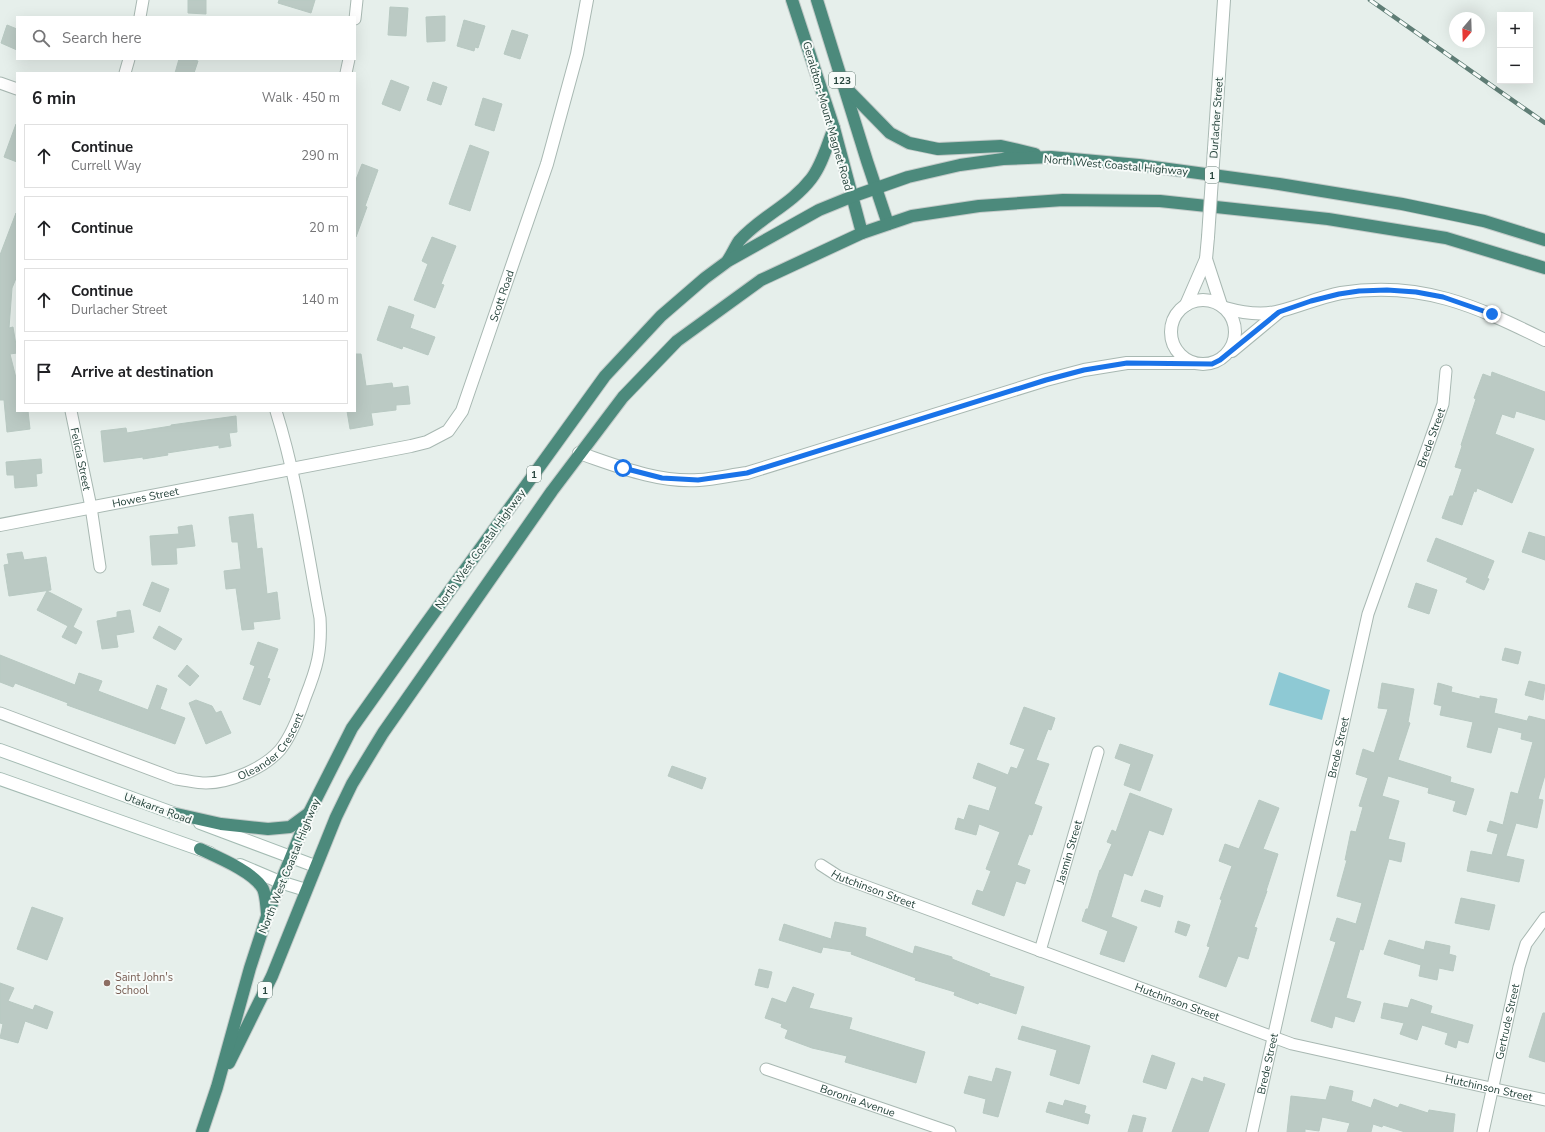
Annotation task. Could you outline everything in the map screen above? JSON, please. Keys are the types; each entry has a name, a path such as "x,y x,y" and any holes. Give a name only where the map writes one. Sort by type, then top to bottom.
{"highway":[{"name":"Geraldton-Mount Magnet Road","path":"792,0 834,128 851,197 862,233"},
{"name":"Geraldton-Mount Magnet Road","path":"817,0 888,224"},
{"path":"844,86 890,133 909,143 938,149 1001,146 1051,157"},
{"path":"728,261 739,242 759,223 792,200 812,178 819,166 834,128"},
{"name":"North West Coastal Highway","path":"202,1132 217,1087 250,968 267,916 309,813 352,728 606,376 661,316 705,278 728,261 819,210 908,177 960,165 1003,159 1051,157 1139,165 1279,184 1402,204 1484,221 1545,240"},
{"name":"North West Coastal Highway","path":"217,1087 272,976 315,866 336,818 352,784 383,733 580,454 623,397 677,341 761,280 862,233 912,216 979,206 1063,200 1160,201 1328,219 1446,238 1545,268"},
{"path":"172,813 221,824 268,829 290,827 309,813"},
{"path":"200,849 247,872 260,884 265,897 267,916"}],"street":[{"path":"140,16 143,0"},
{"path":"355,16 357,0"},
{"name":"Scott Road","path":"291,469 427,442 448,432 462,411 547,164 577,54 587,0"},
{"name":"Durlacher Street","path":"1186,305 1206,260 1224,0"},
{"path":"125,72 129,60"},
{"path":"346,72 348,60"},
{"path":"0,83 16,89"},
{"name":"Durlacher Street","path":"1206,260 1223,307"},
{"path":"1193,363 1178,353 1171,336 1171,327 1179,310 1195,301 1204,300 1215,302 1223,307 1240,312 1254,314 1279,312 1311,301 1353,292 1387,290 1416,292 1443,297 1466,304 1492,314 1545,340"},
{"path":"1223,307 1233,318 1236,329 1236,338 1227,354"},
{"path":"580,454 623,468 662,478 698,480 747,473 1046,380 1084,370 1127,363 1212,364 1220,360 1279,312"},
{"name":"Brede Street","path":"1252,1132 1368,614 1443,404 1446,371"},
{"name":"Felicia Street","path":"71,412 91,507 100,567"},
{"name":"Oleander Crescent","path":"0,713 176,779 206,783 236,778 260,766 280,750 295,727 318,664 321,639 320,618 291,469 284,437 276,412"},
{"name":"Howes Street","path":"0,525 291,469"},
{"name":"Utakarra Road","path":"0,750 315,866"},
{"name":"Jasmin Street","path":"1040,951 1098,752"},
{"path":"0,779 200,849 280,882 306,890"},
{"name":"Hutchinson Street","path":"821,865 838,876 1292,1044 1545,1100"},
{"name":"Gertrude Street","path":"1484,1132 1519,967 1526,944 1545,918"},
{"name":"Boronia Avenue","path":"766,1069 950,1132"}],"water":[{"path":"1279,672 1330,690 1322,720 1269,705"}],"building":[{"path":"188,0 206,0 206,14 188,13"},
{"path":"279,0 315,0 311,13 278,3"},
{"path":"390,7 408,8 406,36 388,35"},
{"path":"445,16 445,41 427,42 426,17"},
{"path":"464,20 485,26 478,48 475,47 474,51 457,46"},
{"path":"7,25 16,29 16,50 1,43"},
{"path":"512,30 528,35 520,59 504,54"},
{"path":"179,60 198,61 194,72 175,72"},
{"path":"391,80 409,87 400,111 382,104"},
{"path":"433,82 447,87 441,105 427,100"},
{"path":"483,98 502,104 494,131 475,125"},
{"path":"16,124 16,162 4,157"},
{"path":"470,145 489,152 470,211 449,204"},
{"path":"362,164 378,170 356,237 356,179"},
{"path":"16,213 16,278 12,288 9,328 13,327 16,353 10,354 16,378 16,412 28,412 30,429 7,432 4,400 0,400 0,255"},
{"path":"432,237 456,246 441,284 444,285 435,308 414,300 428,264 422,261"},
{"path":"389,306 414,315 410,328 435,337 428,355 403,346 402,349 377,340"},
{"path":"356,354 361,354 366,386 392,383 393,388 408,386 410,404 396,405 396,410 371,413 373,425 350,429 347,412 356,412"},
{"path":"1492,372 1545,392 1545,420 1516,411 1514,418 1502,414 1495,434 1534,449 1512,503 1477,488 1476,492 1474,491 1462,525 1442,518 1450,496 1453,496 1462,469 1455,467 1476,399 1474,398 1483,374 1491,377"},
{"path":"236,416 237,432 229,433 231,446 219,448 219,445 167,453 168,455 143,459 143,457 104,462 101,431 126,428 127,433"},
{"path":"41,459 42,473 36,474 37,486 15,488 14,475 7,475 6,462"},
{"path":"253,514 257,549 262,548 267,594 277,592 280,619 253,622 254,629 242,630 236,588 226,589 224,571 241,569 238,542 232,542 229,517"},
{"path":"192,525 195,546 176,548 177,564 152,565 150,536 179,534 178,527"},
{"path":"1529,532 1545,537 1545,560 1522,552"},
{"path":"1436,538 1494,561 1484,590 1466,582 1468,578 1427,561"},
{"path":"22,552 24,560 46,557 51,590 9,596 4,565 9,564 7,554"},
{"path":"152,582 169,589 160,612 143,605"},
{"path":"1416,583 1437,590 1429,614 1408,607"},
{"path":"47,591 82,609 73,627 82,632 76,644 62,637 68,626 37,610"},
{"path":"130,610 134,632 116,635 118,647 102,649 97,621 117,617 117,612"},
{"path":"159,626 182,639 175,650 153,638"},
{"path":"258,642 278,649 267,678 270,679 260,705 243,699 255,666 250,664"},
{"path":"1505,648 1521,652 1518,664 1502,660"},
{"path":"0,655 75,685 79,673 102,681 98,691 148,710 157,685 167,689 160,709 185,718 175,744 67,705 68,703 15,683 13,687 0,682"},
{"path":"187,665 199,676 190,686 178,676"},
{"path":"1529,681 1545,685 1543,700 1525,695"},
{"path":"1382,683 1414,689 1408,722 1410,723 1398,760 1451,777 1450,782 1474,789 1466,815 1453,811 1456,801 1428,793 1429,788 1388,776 1382,796 1399,801 1388,839 1405,843 1401,862 1389,859 1363,950 1360,949 1346,998 1361,1002 1354,1022 1335,1016 1332,1028 1311,1021 1336,942 1330,940 1337,918 1356,924 1362,903 1337,896 1347,860 1345,860 1351,831 1356,832 1363,807 1359,806 1368,778 1356,774 1363,749 1374,753 1388,709 1378,708"},
{"path":"1438,683 1452,687 1451,692 1480,699 1480,696 1497,699 1494,713 1527,721 1529,716 1545,720 1545,775 1538,799 1543,800 1537,828 1516,823 1506,856 1524,860 1519,882 1467,871 1471,851 1492,855 1498,834 1487,831 1490,821 1503,825 1511,792 1518,794 1533,742 1521,739 1522,733 1498,727 1491,753 1467,747 1473,722 1440,715 1442,706 1434,704"},
{"path":"196,700 212,706 216,713 221,711 231,733 206,744 189,703"},
{"path":"1024,707 1055,718 1051,730 1048,729 1036,760 1049,764 1034,804 1042,807 1032,835 1029,834 1017,865 1030,870 1025,884 1016,881 1004,916 972,904 977,890 983,892 991,871 986,869 1000,832 979,824 976,835 955,829 958,818 964,820 969,805 989,811 997,787 973,778 978,763 1008,775 1011,767 1017,769 1025,749 1010,744"},
{"path":"1120,744 1153,755 1140,791 1124,785 1131,764 1115,758"},
{"path":"672,766 706,778 702,789 668,776"},
{"path":"1130,793 1172,809 1163,835 1149,830 1132,876 1124,873 1111,917 1137,927 1124,962 1100,954 1108,931 1082,921 1086,909 1088,909 1100,870 1112,844 1107,842 1112,830 1116,832"},
{"path":"1259,800 1279,808 1263,849 1278,854 1254,927 1257,928 1248,959 1238,956 1226,987 1199,977 1210,947 1207,946 1222,900 1220,899 1232,866 1219,861 1225,844 1239,849"},
{"path":"1145,890 1163,896 1160,907 1141,901"},
{"path":"1461,898 1495,905 1489,930 1455,923"},
{"path":"32,907 63,918 47,960 17,949"},
{"path":"1178,921 1190,925 1186,936 1175,932"},
{"path":"835,922 866,928 865,936 913,954 915,946 952,957 952,959 990,974 989,976 1024,987 1016,1014 979,1002 978,1004 954,995 955,992 915,980 916,978 851,954 852,952 823,947 821,953 779,940 784,924 831,939"},
{"path":"1389,940 1424,950 1426,941 1450,946 1449,954 1456,956 1453,971 1439,968 1437,980 1419,976 1421,965 1384,954"},
{"path":"759,969 772,972 768,988 755,985"},
{"path":"0,983 14,988 8,1001 33,1010 35,1005 53,1012 47,1029 25,1021 18,1043 0,1038 3,1024 0,1023"},
{"path":"793,987 814,994 809,1008 852,1018 849,1029 925,1052 916,1083 845,1062 847,1056 812,1048 785,1038 788,1030 781,1027 782,1024 765,1018 772,998 786,1003"},
{"path":"1411,999 1432,1006 1430,1013 1473,1025 1468,1043 1458,1040 1456,1048 1445,1044 1448,1033 1422,1025 1417,1040 1400,1034 1404,1023 1381,1018 1384,1003 1408,1008"},
{"path":"1543,1013 1545,1013 1545,1062 1529,1057"},
{"path":"1022,1026 1090,1046 1079,1084 1050,1075 1057,1050 1018,1039"},
{"path":"1152,1055 1175,1063 1166,1089 1143,1082"},
{"path":"996,1068 1011,1072 998,1117 983,1113 986,1099 964,1093 969,1076 992,1082"},
{"path":"1204,1077 1225,1084 1208,1132 1172,1132 1192,1078 1203,1082"},
{"path":"1330,1086 1353,1091 1351,1101 1371,1108 1374,1099 1398,1108 1400,1104 1428,1113 1429,1110 1455,1114 1453,1132 1405,1132 1383,1125 1382,1127 1373,1124 1371,1132 1347,1132 1350,1123 1322,1117 1319,1131 1305,1129 1305,1132 1287,1132 1291,1096 1326,1100"},
{"path":"1065,1100 1086,1106 1084,1113 1090,1115 1088,1124 1046,1112 1049,1102 1063,1106"},
{"path":"1133,1115 1146,1118 1142,1132 1128,1132"}],"railway":[{"path":"1370,0 1545,123"}],"place":[{"name":"Saint John's School","path":"107,983"}],"route":[{"path":"623,468 662,478 698,480 747,473 1046,380 1084,370 1127,363 1212,364 1220,360 1279,312 1311,301 1339,294 1359,291 1387,290 1416,292 1443,297 1492,314"}]}
